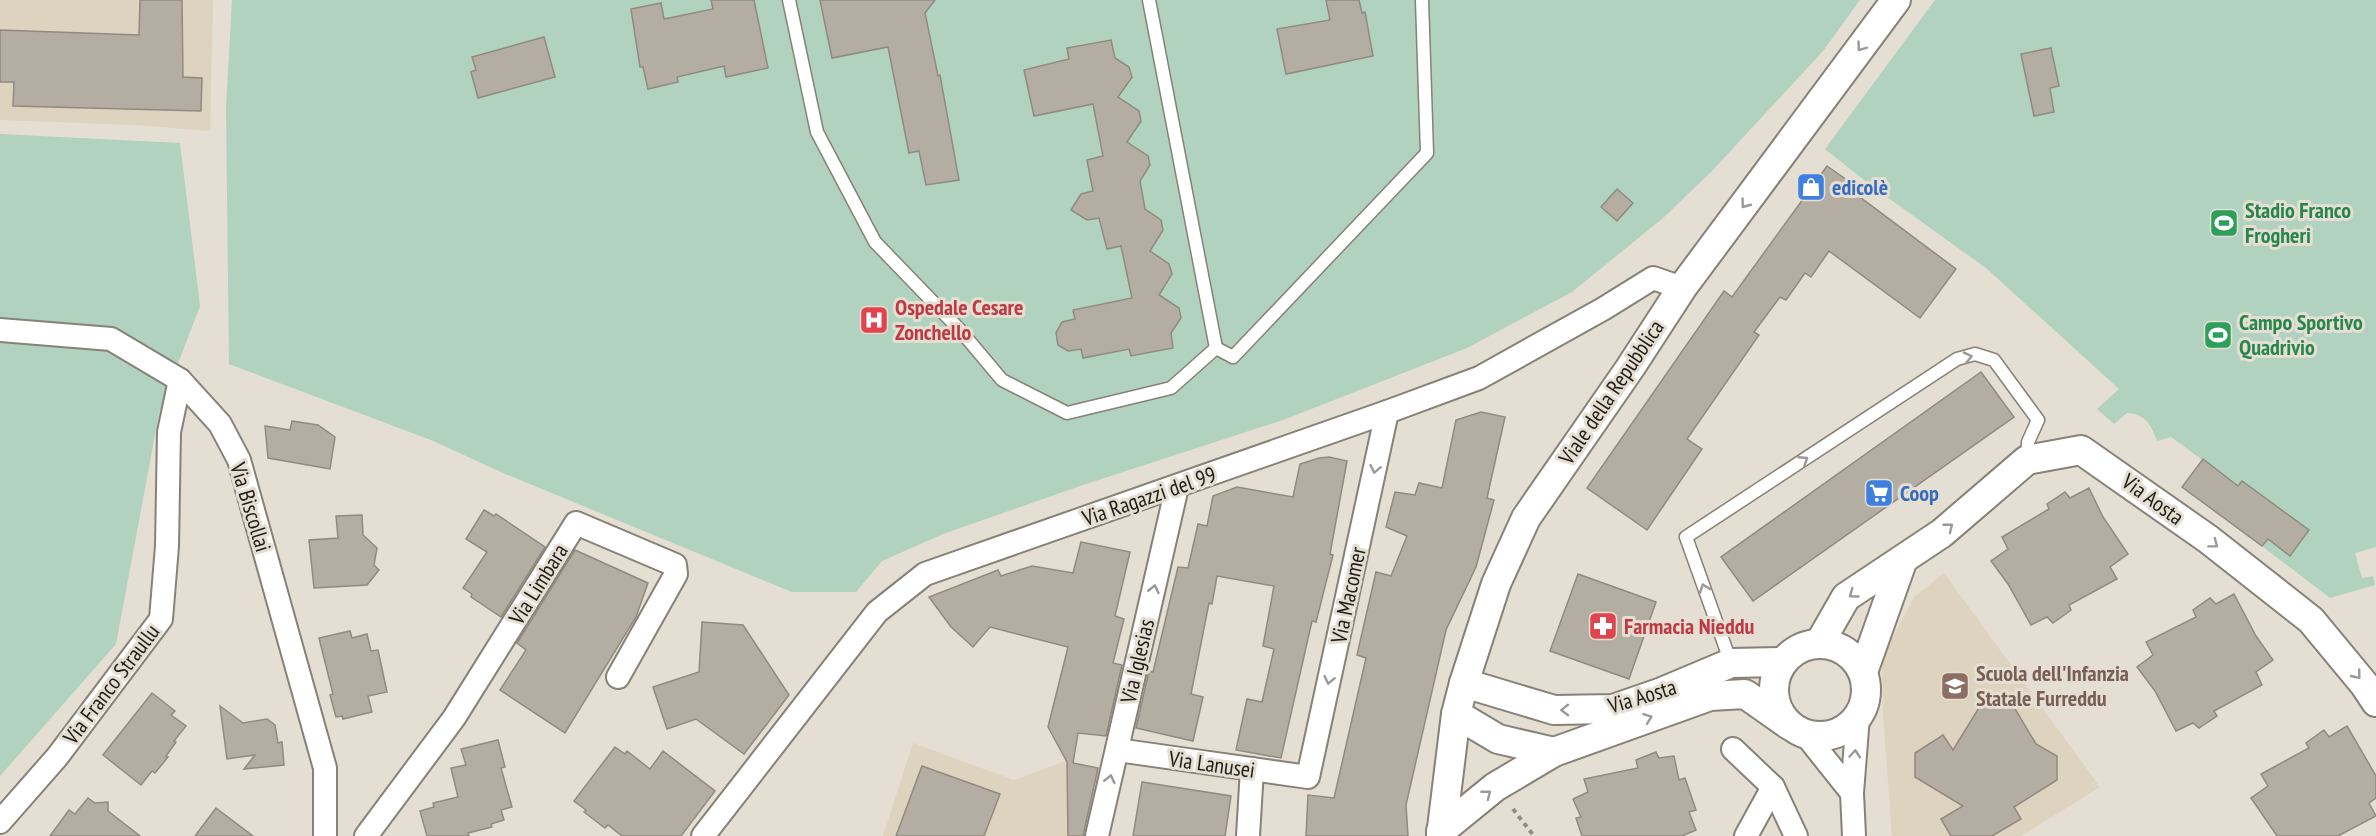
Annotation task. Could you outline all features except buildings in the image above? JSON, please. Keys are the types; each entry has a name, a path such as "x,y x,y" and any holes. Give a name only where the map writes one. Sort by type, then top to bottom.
{"street":[{"name":"Viale della Repubblica","path":"1441,833 1456,714 1464,683 1496,584 1526,518 1630,368 1682,288 1896,0"},
{"name":"Via Ragazzi del 99","path":"703,836 877,612 925,574 1177,487 1479,378 1603,309 1653,278 1682,288"},
{"name":"Via Biscollai","path":"0,330 111,339 180,380 220,424 239,460 325,768 325,836"},
{"name":"Via Franco Straullu","path":"0,822 57,757 160,619 167,546 169,432 180,380"},
{"name":"Via Macomer","path":"1308,777 1388,412"},
{"name":"Via Aosta","path":"2027,460 2081,450 2103,464 2242,565 2312,620 2376,702"},
{"path":"1819,644 1846,597 1902,562 1968,513 2027,460"},
{"name":"Via Iglesias","path":"1097,836 1177,487"},
{"name":"Via Limbara","path":"366,836 454,718 576,524 675,565 676,574 618,677"},
{"path":"1863,672 1902,562"},
{"path":"1852,793 1797,729 1780,714 1775,701 1774,688 1783,662 1793,652 1806,646 1819,644 1845,651 1856,660 1863,672 1866,687 1864,702 1858,716 1852,793 1854,836"},
{"name":"Via Aosta","path":"1464,683 1554,710 1612,709 1662,692 1731,663 1783,662"},
{"name":"Via Aosta","path":"1441,833 1495,787 1554,752 1710,696 1745,694 1797,729"},
{"path":"1456,714 1498,739 1554,752"},
{"path":"1797,729 1820,736 1835,734 1848,727 1858,716"},
{"path":"1733,748 1773,788 1796,836"},
{"name":"Via Lanusei","path":"1117,750 1308,777"},
{"path":"1248,836 1252,769"},
{"path":"1746,836 1773,788"}],"lane":[{"path":"789,0 817,132 875,242 960,330 1002,380 1067,413 1171,388 1216,348"},
{"path":"1149,0 1216,348"},
{"path":"1216,348 1233,357 1427,153 1422,0"},
{"path":"1731,663 1686,537 1957,359 1975,354 1994,360 2038,420 2028,442 2027,460"}],"path":[{"path":"1495,787 1534,836"}],"shaded area":[{"path":"0,0 213,0 210,131 135,125 0,120"},
{"name":"Scuola dell'Infanzia Statale Furreddu","path":"1944,573 2100,787 2021,836 1892,836 1883,714 1882,658 1914,597"},
{"path":"913,743 1014,780 1066,761 1068,836 883,836"}],"green space":[{"name":"Ospedale Cesare Zonchello","path":"232,0 1860,0 1823,51 1712,171 1663,218 1572,292 1467,348 1283,420 1083,485 943,534 882,561 856,592 792,592 503,473 431,440 229,364 226,107"},
{"name":"Stadio Franco Frogheri","path":"1935,0 2376,0 2376,547 2355,553 2362,578 2373,576 2375,585 2330,598 2262,546 2268,539 2290,556 2309,530 2242,481 2238,486 2171,437 2157,441 2150,425 2143,418 2127,413 2114,424 2097,409 2119,389 1986,268 1869,184 1825,149"},
{"path":"0,134 180,143 200,306 159,413 116,644 0,776"}],"place":[{"name":"edicolè","path":"1811,187"},
{"name":"Stadio Franco Frogheri","path":"2224,223"},
{"name":"Ospedale Cesare Zonchello","path":"874,320"},
{"name":"Campo Sportivo Quadrivio","path":"2218,335"},
{"name":"Coop","path":"1879,493"},
{"name":"Farmacia Nieddu","path":"1603,626"},
{"name":"Scuola dell'Infanzia Statale Furreddu","path":"1955,686"}]}
